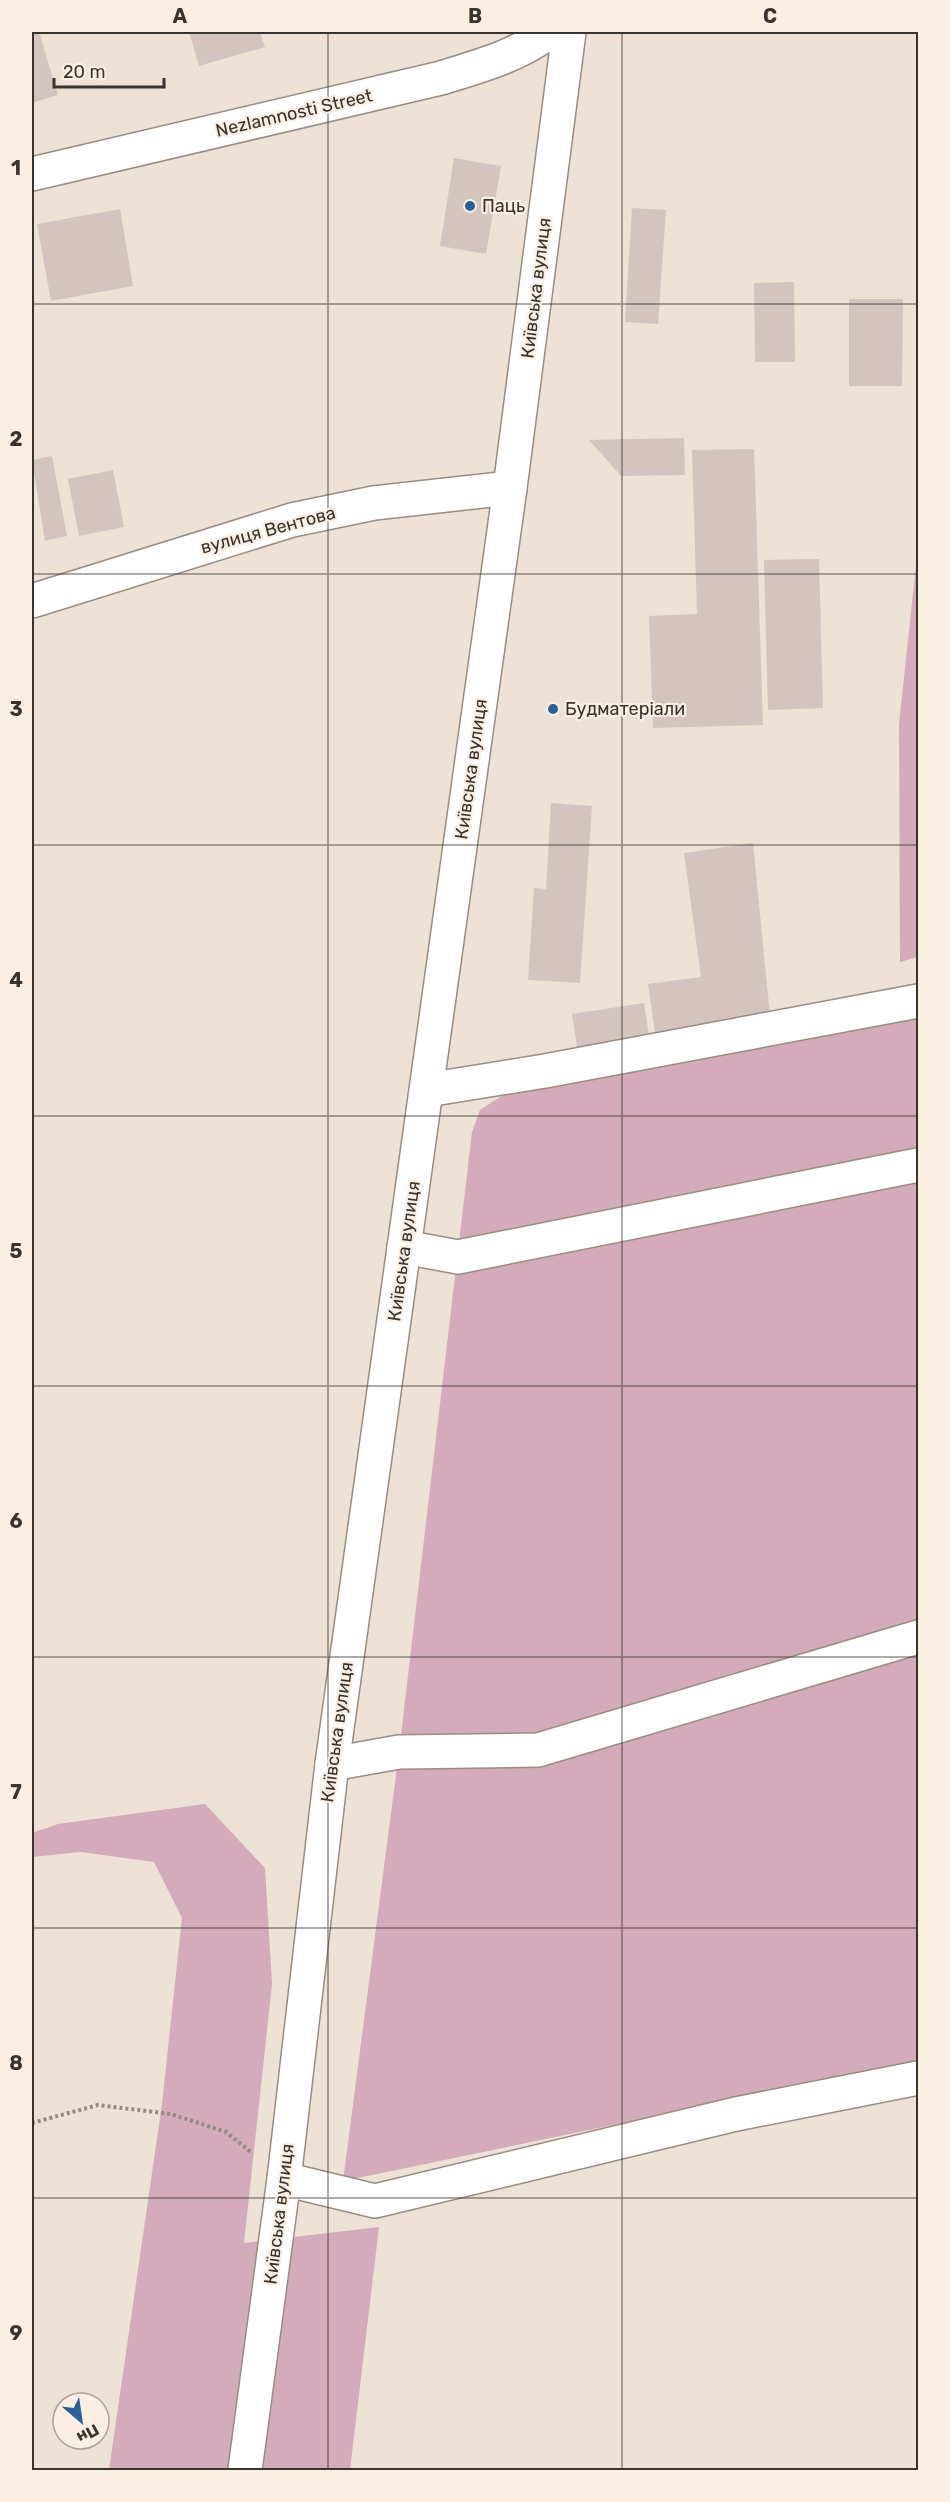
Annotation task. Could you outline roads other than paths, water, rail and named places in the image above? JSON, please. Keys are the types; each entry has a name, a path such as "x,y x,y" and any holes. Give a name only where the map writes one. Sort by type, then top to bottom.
{"main road":[{"name":"Nezlamnosti Street","path":"32,174 441,78 488,64 529,47 549,32"},
{"name":"Київська вулиця","path":"245,2470 284,2179 332,1764 510,488 569,32"},
{"name":"вулиця Вентова","path":"32,601 292,520 374,503 510,488"},
{"path":"427,1090 918,1001"},
{"path":"404,1247 458,1257 918,1165"},
{"path":"332,1764 399,1752 538,1750 918,1636"},
{"path":"284,2179 375,2201 736,2115 918,2078"}],"place":[{"name":"Паць","path":"470,206"},
{"name":"Будматеріали","path":"553,709"}]}
